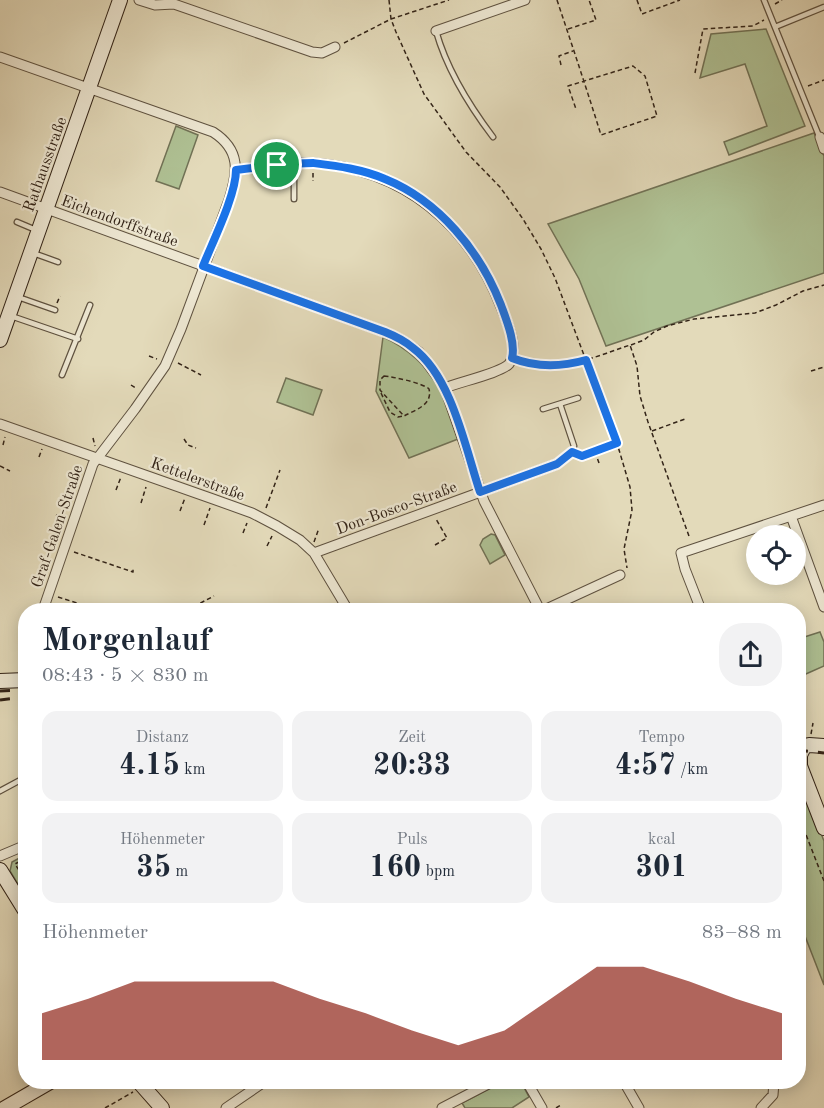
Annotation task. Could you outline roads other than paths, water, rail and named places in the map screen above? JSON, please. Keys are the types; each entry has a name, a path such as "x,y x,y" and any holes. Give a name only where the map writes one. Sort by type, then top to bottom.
{"street":[{"name":"Rathausstraße","path":"1,334 120,0"},
{"path":"139,0 155,5 174,4 312,52 322,52 335,47"},
{"path":"436,31 525,0"},
{"path":"0,57 213,132 221,137 231,149 236,170 294,163 332,165 352,168 385,179 412,194 445,220 476,256 504,313 513,351 509,363 500,370 445,388"},
{"path":"820,137 824,149"},
{"name":"Graf-Galen-Straße","path":"46,603 93,464 146,395 169,358 229,200 236,170"},
{"name":"Eichendorffstraße","path":"0,192 393,336 419,352 445,388 480,492 538,603"},
{"name":"Kettelerstraße","path":"0,424 252,513 278,526 311,550 344,603"},
{"name":"Don-Bosco-Straße","path":"311,550 431,510 557,464 572,452"},
{"path":"698,603 681,554 824,505"},
{"path":"791,516 824,607"},
{"path":"558,603 620,575"},
{"path":"0,681 18,680"},
{"path":"806,743 824,746"},
{"path":"806,779 824,828"},
{"path":"0,856 18,848"},
{"path":"0,870 18,899"},
{"path":"5,1108 38,1089"},
{"path":"145,1089 162,1108"},
{"path":"226,1108 254,1089"},
{"path":"442,1108 477,1089"},
{"path":"531,1089 542,1108"},
{"path":"628,1089 639,1108"},
{"path":"761,1108 773,1095 773,1089"}],"lane":[{"path":"764,0 820,137"},
{"path":"775,27 824,7"},
{"path":"436,31 451,73 477,117 493,137"},
{"path":"294,163 294,199"},
{"path":"17,222 38,231"},
{"path":"31,252 58,261"},
{"path":"16,296 55,310"},
{"path":"62,375 90,305"},
{"path":"9,315 78,339"},
{"path":"543,409 578,398"},
{"path":"560,404 574,446 572,452"},
{"path":"0,790 18,781"}],"railway":[{"path":"0,691 18,690"},
{"path":"0,700 18,698"},
{"path":"806,751 824,753"}]}
